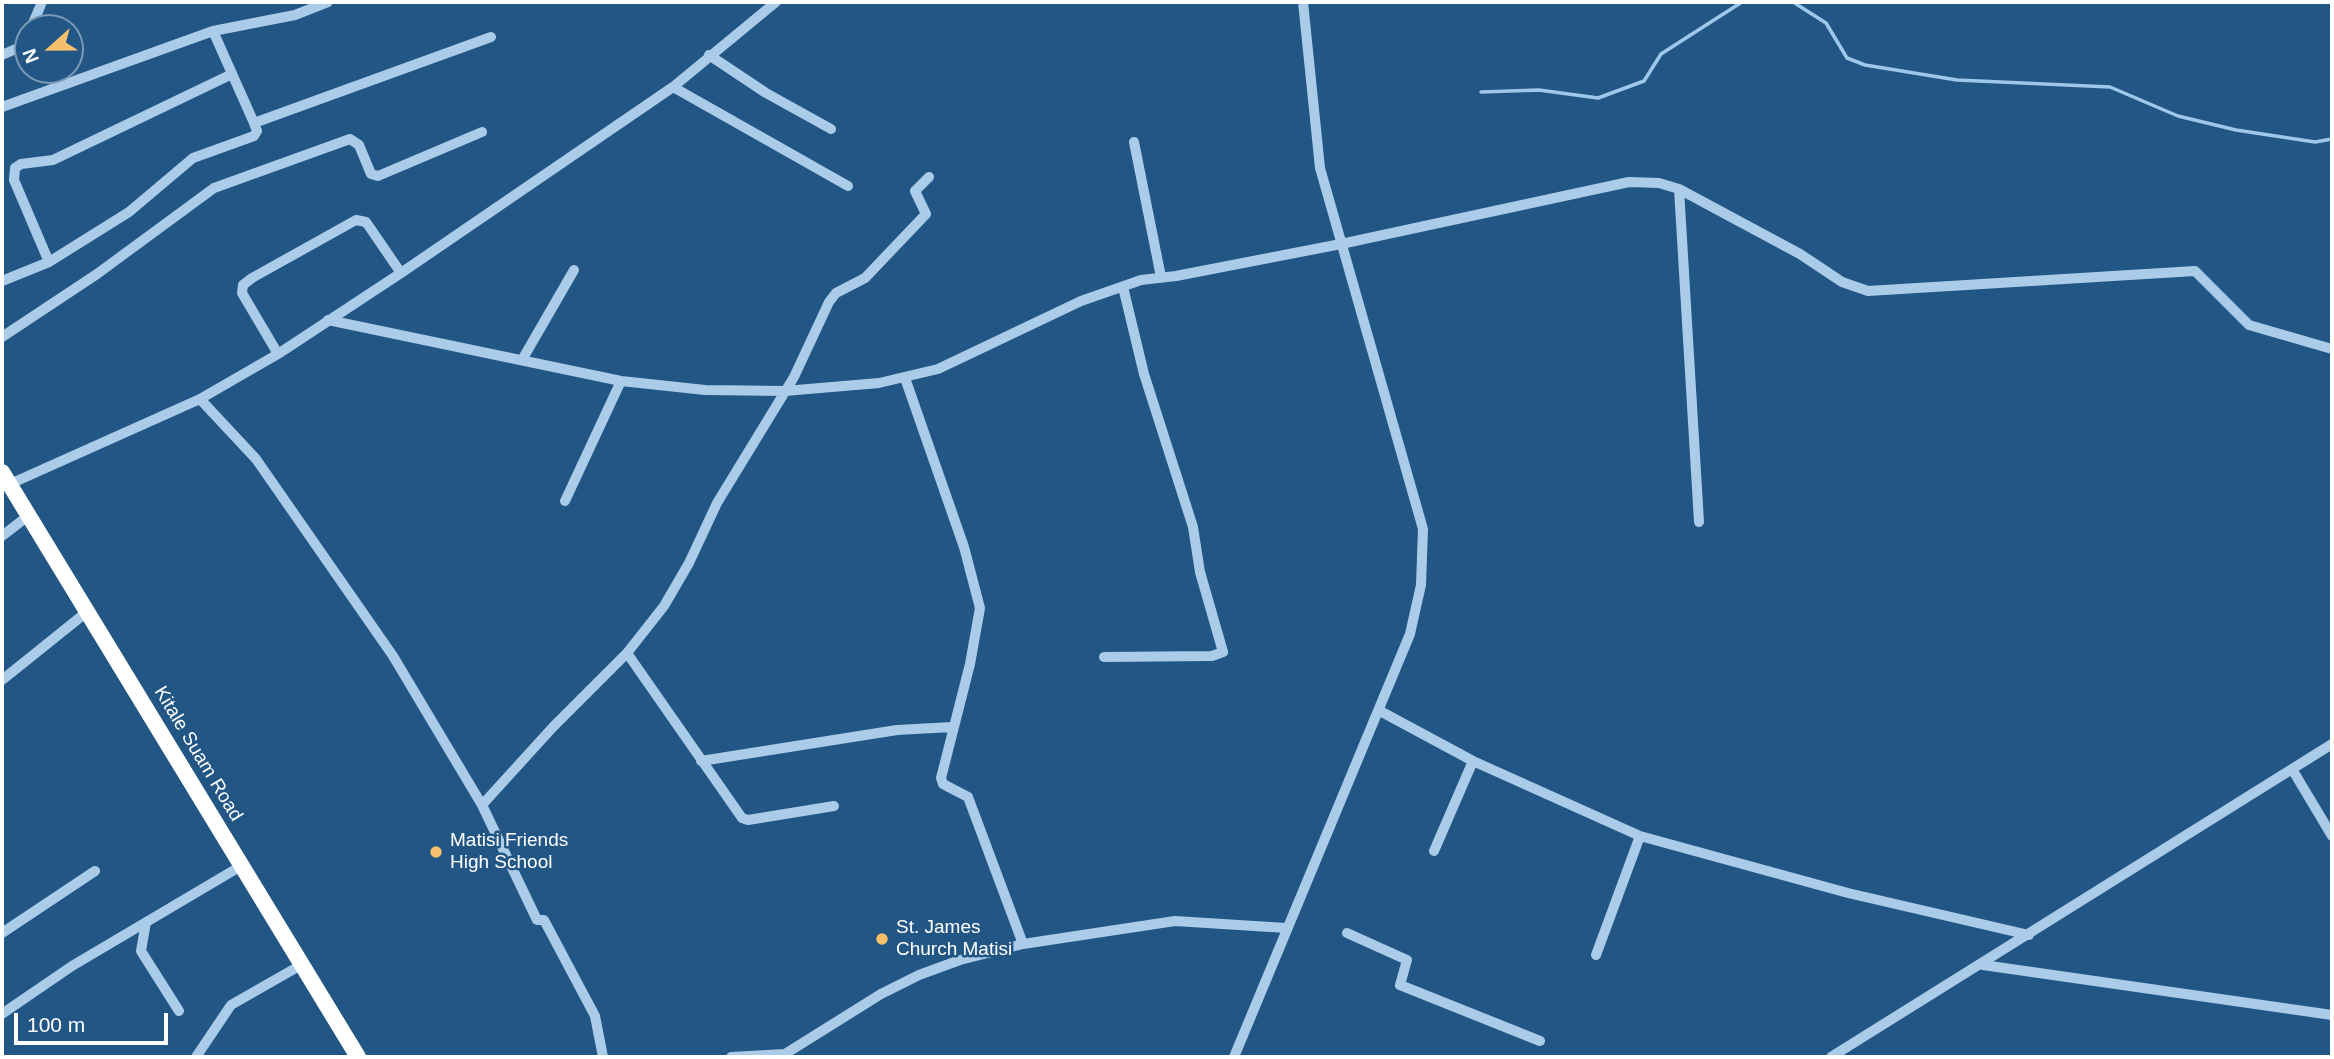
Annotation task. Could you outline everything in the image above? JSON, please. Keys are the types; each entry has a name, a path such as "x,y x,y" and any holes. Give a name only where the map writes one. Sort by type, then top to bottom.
{"highway":[{"name":"Kitale Suam Road","path":"6,478 358,1057"}],"street":[{"path":"2,107 213,31 295,15 328,2"},
{"path":"6,478 200,400 278,354 401,274 673,86 776,2"},
{"path":"1234,1057 1286,928 1380,711 1410,634 1421,585 1423,529 1320,168 1303,2"},
{"path":"2,281 49,262 129,212 193,158 254,136 257,131 254,123 230,75 213,31"},
{"path":"254,123 491,37"},
{"path":"709,55 766,93 831,129"},
{"path":"49,262 14,180 15,168 21,164 54,160 230,75"},
{"path":"673,86 848,186"},
{"path":"2,337 97,274 219,186 350,139 359,145 371,174 378,176 482,132"},
{"path":"1134,142 1161,277"},
{"path":"482,805 552,727 627,653 671,595 716,503 785,391 836,293 865,278 926,214 915,191 929,177"},
{"path":"328,320 621,380 705,390 785,391 905,378 938,369 1081,301 1140,279 1341,244 1629,182 1659,183 1679,189 1800,254 1842,282 1868,291 2194,271 2249,325 2332,349"},
{"path":"1679,189 1699,522"},
{"path":"278,354 242,293 243,285 252,278 356,219 366,222 401,274"},
{"path":"522,360 574,270"},
{"path":"1104,657 1212,656 1223,652 1199,572 1193,527 1144,374 1123,287"},
{"path":"905,378 964,548 980,608 975,642 941,770 942,781 968,797 1023,944"},
{"path":"565,501 621,380"},
{"path":"200,400 256,459 393,656 482,805 528,904 537,920 544,920 595,1016 603,1057"},
{"path":"2,536 28,516"},
{"path":"2,680 88,611"},
{"path":"627,653 742,818 748,820 834,806"},
{"path":"1380,711 1473,761 1640,836 1848,893 2029,935"},
{"path":"701,761 897,730 953,727"},
{"path":"1831,1057 1983,965 2332,744"},
{"path":"1434,851 1473,761"},
{"path":"2292,769 2332,836"},
{"path":"1596,955 1640,836"},
{"path":"2,1014 72,966 241,866"},
{"path":"2,933 95,871"},
{"path":"731,1057 785,1054 881,994 919,975 960,960 1023,944 1175,921 1286,928"},
{"path":"146,922 140,943 141,951 179,1011"},
{"path":"1347,933 1407,960 1400,985 1540,1041"},
{"path":"196,1057 232,1005 302,965"},
{"path":"1983,965 2332,1015"}],"waterway":[{"path":"1481,92 1539,90 1598,98 1644,81 1661,54 1742,2"},
{"path":"1793,2 1826,23 1847,58 1865,65 1957,80 2110,87 2178,116 2236,130 2315,142 2332,139"}],"place":[{"name":"Matisi Friends High School","path":"436,852"},
{"name":"St. James Church Matisi","path":"882,939"}]}
